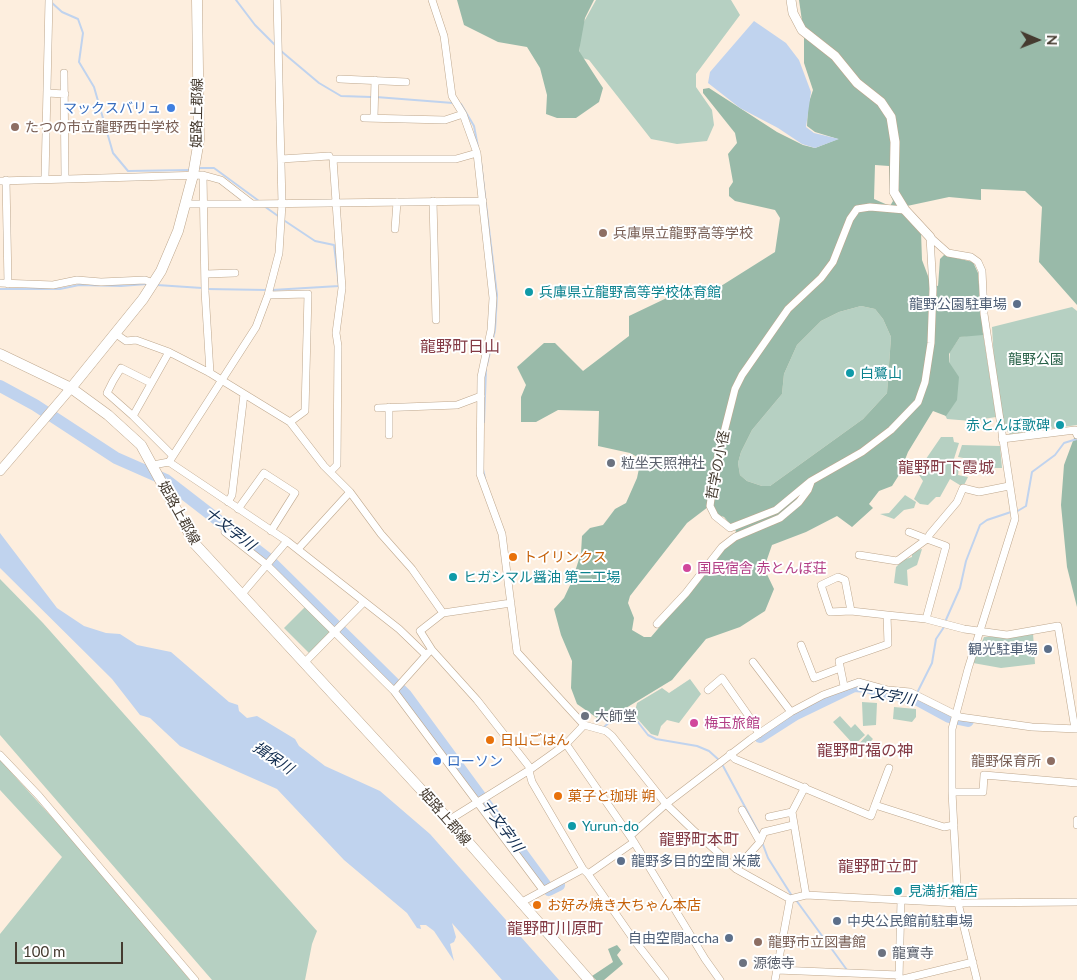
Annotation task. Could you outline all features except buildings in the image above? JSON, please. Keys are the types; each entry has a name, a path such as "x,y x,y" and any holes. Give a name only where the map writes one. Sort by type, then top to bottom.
{"main road":[{"name":"姫路上郡線","path":"197,0 198,175 185,204 178,231 153,283 116,334 71,388 108,415 141,445 195,544 449,820 589,980"},
{"path":"0,354 71,388"}],"street":[{"path":"45,178 49,0"},
{"path":"153,465 170,459 223,381 256,328 268,295 279,252 282,204 277,0"},
{"path":"432,0 444,36 452,96 463,114 477,153 493,298 491,330 481,378 480,474 502,534 517,652 584,725 612,736 666,804 736,869 790,899 806,895 958,903 1077,902"},
{"path":"791,0 793,13 802,30 835,56 857,83 881,102 891,117 894,142 894,192 905,210 948,253 971,257 978,262 982,271 984,314 1015,519 954,718 952,792 958,903 977,980"},
{"path":"64,73 66,177"},
{"path":"340,79 406,82"},
{"path":"374,80 374,118"},
{"path":"47,93 65,94"},
{"path":"364,118 445,120 463,114"},
{"path":"330,472 337,465 338,346 336,333 342,288 333,159 456,159 477,153"},
{"path":"281,160 329,156"},
{"path":"198,175 204,205 210,373"},
{"path":"8,284 3,180 198,175 222,180 252,204"},
{"path":"433,201 436,320"},
{"path":"395,228 397,202"},
{"path":"185,204 483,202"},
{"name":"哲学の小径","path":"905,210 870,207 857,209 850,219 833,262 821,278 788,309 766,339 735,389 716,464 710,506 715,516 730,528 776,510 811,481 862,452 891,430 918,402 925,382 931,343 933,289 930,237"},
{"path":"206,274 235,273"},
{"path":"0,283 54,285 77,280 145,280 153,283"},
{"path":"268,295 308,294 305,411 290,422"},
{"path":"116,334 126,341 136,340 169,352 210,373 290,422 330,472 350,492 381,534 412,569 443,613"},
{"path":"133,416 169,352"},
{"path":"151,383 121,368 107,393 133,416 170,459 228,502 298,549 429,652 476,700 530,770 532,782 586,872 665,980"},
{"path":"0,471 71,388"},
{"path":"228,502 232,495 244,394"},
{"path":"378,408 457,405 481,396"},
{"path":"389,408 389,435"},
{"path":"1002,439 1075,430 1077,435"},
{"path":"238,509 264,473 295,493 271,531"},
{"path":"657,624 686,593 722,547 735,537 780,518 799,502 808,490 811,481"},
{"path":"859,555 897,561 918,544 928,539 957,502 963,488 979,492 1009,486"},
{"path":"298,549 350,492"},
{"path":"225,532 270,562 394,691 482,800 543,890"},
{"path":"909,532 946,546 926,619"},
{"path":"242,594 286,541"},
{"path":"520,903 550,885 586,872 632,839 666,804 730,754 791,712 844,686 859,682 888,690 910,692 920,696 954,718 960,717 1032,727 1076,729 1058,626 1008,635 981,632 926,619 851,612 830,612 821,585 838,577 845,580 851,612"},
{"path":"305,662 364,602"},
{"path":"429,652 420,631 443,613 511,603"},
{"path":"844,686 839,661 888,644 887,616"},
{"path":"801,645 814,678 840,668"},
{"path":"394,691 429,652"},
{"path":"753,662 791,712"},
{"path":"708,690 722,678 759,734"},
{"path":"1068,688 1077,689"},
{"path":"449,820 530,770 566,744 584,725"},
{"path":"566,744 632,839 705,960 720,980"},
{"path":"730,754 735,759 871,816 889,768"},
{"path":"0,755 67,828 195,980"},
{"path":"952,792 983,792 984,775 1077,783"},
{"path":"805,787 792,812 806,895"},
{"path":"876,805 944,827 954,825"},
{"path":"742,810 760,842"},
{"path":"769,817 792,812"},
{"path":"1077,820 1077,825"},
{"path":"736,869 760,842 764,832 793,825"},
{"path":"775,980 790,899"},
{"path":"899,978 901,900"},
{"path":"777,970 899,978 973,962"}],"green space":[{"path":"457,0 594,0 585,18 579,51 603,88 599,102 576,118 557,118 546,114 547,95 540,68 527,47 498,42 464,25"},
{"path":"596,0 731,0 740,15 696,74 696,87 712,110 714,125 707,141 677,144 651,139 589,60 579,57 580,29"},
{"path":"799,0 1077,0 1077,305 1039,262 1042,207 1025,191 981,189 981,200 949,197 907,206 921,232 922,260 931,284 938,286 940,259 944,255 973,262 978,273 983,335 960,337 949,354 949,362 959,377 957,400 946,416 933,411 908,452 899,475 892,486 879,491 869,504 873,508 852,527 837,516 806,532 772,545 764,568 774,589 765,611 740,627 706,639 672,680 621,711 600,720 577,704 571,688 572,661 561,635 554,609 564,598 572,581 581,553 582,536 590,528 603,525 615,509 626,503 637,478 641,459 630,453 598,446 599,411 558,410 536,422 521,422 521,397 526,385 517,367 544,343 555,343 583,371 629,336 629,316 673,295 721,286 775,252 780,218 775,210 735,201 729,196 729,188 733,182 728,154 737,143 735,133 703,93 703,89 709,88 777,132 803,145 815,148 838,139 815,132 807,126 808,105 813,90 804,63 804,35","holes":["875,165 889,166 889,192 893,201 890,206 874,199","861,306 875,309 883,319 891,337 887,393 863,419 770,486 762,486 747,481 740,475 738,463 741,452 752,430 782,394 784,374 797,345 821,321 839,312","708,507 709,512 724,517 736,531 733,538 651,637 644,637 632,630 634,618 628,603 630,596 687,523"]},
{"path":"861,306 875,309 883,319 891,337 887,393 863,419 770,486 762,486 747,481 740,475 738,463 741,452 752,430 782,394 784,374 797,345 821,321 839,312"},
{"name":"龍野公園","path":"1072,307 1077,311 1077,425 1010,434 1004,428 994,363 992,327"},
{"path":"983,333 996,417 971,421 947,419 945,415 950,352 960,337"},
{"path":"1077,430 1077,607 1067,567 1061,505 1064,465"},
{"path":"941,437 953,437 954,442 959,443 952,465 959,467 958,475 968,477 963,487 950,479 940,497 936,497 928,505 920,504 914,499 923,481 917,472"},
{"path":"962,445 1000,446 1002,468 979,468 979,461 958,457"},
{"path":"905,495 916,502 914,508 904,510 894,519 880,514 889,513"},
{"path":"922,549 917,565 907,570 908,586 894,583 896,567 903,560 912,557 912,551"},
{"path":"0,579 43,623 317,931 312,944 305,980 212,980 0,735"},
{"path":"306,606 331,631 309,653 284,628"},
{"path":"1033,633 1035,664 1001,668 973,663 984,637"},
{"path":"690,679 701,694 679,723 667,720 661,726 658,736 651,734 634,715 637,703 662,688 669,693"},
{"path":"862,702 877,703 876,725 863,726"},
{"path":"894,707 916,709 916,717 912,722 893,719"},
{"path":"840,716 851,728 855,724 865,735 854,745 833,722"},
{"path":"868,734 873,739 860,752 856,747"},
{"path":"0,760 79,847 190,980 0,980 0,934 62,857 0,790"},
{"path":"617,945 621,950 617,955 623,964 604,980 596,980 592,976 613,962 608,949"}],"water":[{"path":"754,21 786,43 799,60 811,92 806,127 814,133 839,139 815,148 802,144 778,128 740,108 708,83 710,72"},
{"name":"揖保川","path":"0,533 57,608 84,626 106,633 120,634 137,645 171,652 229,702 238,705 239,711 247,718 257,716 295,739 299,746 325,766 380,791 430,834 559,980 502,980 452,923 456,937 454,942 450,944 454,961 434,931 426,925 420,925 421,929 417,928 407,913 344,860 277,789 180,746 150,718 140,715 112,679 0,568"}],"waterway":[{"path":"236,0 255,25 276,46"},
{"path":"51,2 62,12 78,19 83,33 79,62 94,87 113,153 128,171 191,170"},
{"path":"281,51 319,83 341,96 371,97"},
{"path":"376,97 453,103"},
{"path":"461,104 474,126 478,147"},
{"path":"481,162 497,295 495,330 487,365"},
{"path":"197,168 214,168 259,201"},
{"path":"264,206 278,216"},
{"path":"272,290 339,286 334,245 315,241 282,219"},
{"path":"0,289 60,289 79,285 121,286 147,284"},
{"path":"157,285 202,288"},
{"path":"207,289 267,290"},
{"path":"484,422 486,370"},
{"name":"十文字川","path":"0,386 35,405 116,458 166,480 267,558 406,695 549,890 559,885"},
{"path":"1016,512 1026,506 1032,472 1055,455 1064,443 1077,439"},
{"path":"483,469 485,479"},
{"path":"945,622 960,588 966,561 980,525 987,520 1011,512"},
{"path":"917,693 932,663 936,639 944,627"},
{"name":"十文字川","path":"760,737 796,714 854,686 867,687 886,693 914,698 949,717 968,721"},
{"path":"603,728 614,718 634,717 648,735 656,739 697,746 709,751 719,760"},
{"path":"722,764 759,833"},
{"path":"762,842 768,858 792,896"},
{"path":"796,900 847,970"}],"place":[{"name":"マックスバリュ","path":"171,108"},
{"name":"たつの市立龍野西中学校","path":"15,127"},
{"name":"兵庫県立龍野高等学校","path":"603,233"},
{"name":"兵庫県立龍野高等学校体育館","path":"529,292"},
{"name":"龍野公園駐車場","path":"1017,304"},
{"name":"白鷺山","path":"850,373"},
{"name":"赤とんぼ歌碑","path":"1060,425"},
{"name":"粒坐天照神社","path":"611,463"},
{"name":"トイリンクス","path":"513,557"},
{"name":"国民宿舎 赤とんぼ荘","path":"687,568"},
{"name":"ヒガシマル醤油 第二工場","path":"453,577"},
{"name":"観光駐車場","path":"1048,649"},
{"name":"大師堂","path":"585,716"},
{"name":"梅玉旅館","path":"694,723"},
{"name":"日山ごはん","path":"490,740"},
{"name":"ローソン","path":"437,761"},
{"name":"龍野保育所","path":"1051,761"},
{"name":"菓子と珈琲 朔","path":"558,796"},
{"name":"Yurun-do","path":"572,826"},
{"name":"龍野多目的空間 米蔵","path":"621,861"},
{"name":"見満折箱店","path":"898,891"},
{"name":"お好み焼き大ちゃん本店","path":"537,905"},
{"name":"中央公民館前駐車場","path":"837,921"},
{"name":"自由空間accha","path":"729,938"},
{"name":"龍野市立図書館","path":"758,942"},
{"name":"龍寶寺","path":"882,953"},
{"name":"源徳寺","path":"743,963"}],"district":[{"name":"龍野町日山","path":"460,347"},
{"name":"龍野町下霞城","path":"946,468"},
{"name":"龍野町福の神","path":"865,751"},
{"name":"龍野町本町","path":"699,840"},
{"name":"龍野町立町","path":"878,867"},
{"name":"龍野町川原町","path":"555,929"}]}
